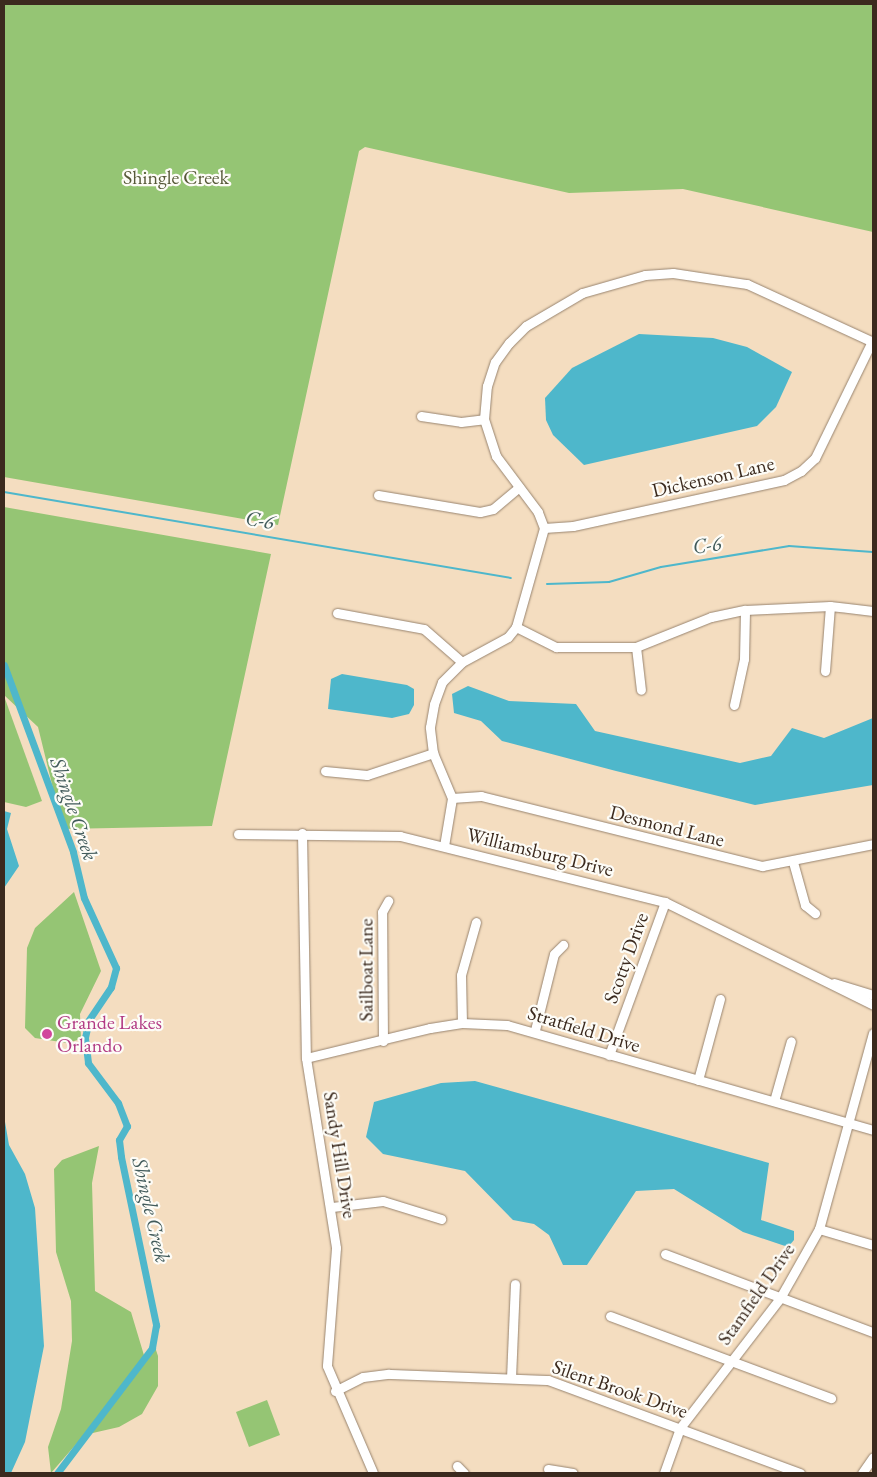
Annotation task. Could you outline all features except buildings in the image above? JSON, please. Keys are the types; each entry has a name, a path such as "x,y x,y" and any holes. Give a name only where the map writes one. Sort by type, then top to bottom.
{"street":[{"path":"444,846 452,798 434,753 430,727 434,704 442,682 462,662 508,637 516,626 544,528 519,487 496,456 484,419 495,362 526,326 582,293 645,275 673,273 747,284 872,341"},
{"name":"Dickenson Lane","path":"544,528 574,526 775,482 802,471 815,458 872,341"},
{"path":"421,416 452,421 484,419"},
{"path":"378,495 480,512 493,509 519,487"},
{"path":"516,626 556,647 636,647 711,617 745,610 830,606 873,611"},
{"path":"825,672 830,606"},
{"path":"734,705 744,660 745,610"},
{"path":"337,613 424,629 462,662"},
{"path":"636,647 641,690"},
{"path":"325,771 367,775 434,753"},
{"name":"Desmond Lane","path":"452,798 481,796 741,863 762,866 793,862 873,844"},
{"name":"Williamsburg Drive","path":"238,834 302,833 400,836 665,902 873,1005"},
{"name":"Sandy Hill Drive","path":"302,833 306,1058 332,1207 336,1266 327,1344 335,1391 372,1473"},
{"path":"793,862 805,905 814,913"},
{"name":"Sailboat Lane","path":"383,1041 382,912 388,901"},
{"name":"Scotty Drive","path":"609,1055 665,902"},
{"path":"462,1023 461,974 476,922"},
{"path":"535,1030 554,954 563,945"},
{"name":"Williamsburg Drive","path":"817,977 873,996"},
{"path":"698,1080 720,999"},
{"name":"Stratfield Drive","path":"306,1058 462,1023 535,1030 609,1055 873,1130"},
{"name":"Stamfield Drive","path":"664,1473 680,1428 780,1298 819,1229 873,1033"},
{"path":"774,1101 791,1041"},
{"path":"332,1207 383,1201 441,1219"},
{"path":"819,1229 873,1245"},
{"path":"665,1254 873,1332"},
{"path":"511,1378 515,1284"},
{"path":"610,1316 831,1398"},
{"name":"Silent Brook Drive","path":"335,1391 372,1375 511,1378 565,1385 800,1473"},
{"path":"862,1473 873,1457"},
{"path":"457,1466 464,1473"},
{"path":"548,1468 573,1473"}],"green space":[{"name":"Shingle Creek","path":"4,4 873,4 873,232 683,189 569,193 365,147 359,151 278,525 4,477"},
{"name":"Shingle Creek","path":"4,507 271,554 212,826 63,829 38,727 4,695"},
{"path":"4,696 42,801 26,807 4,802"},
{"path":"74,892 101,971 80,1014 81,1039 67,1043 35,1038 25,1028 27,948 35,928"},
{"path":"99,1146 92,1183 95,1291 131,1312 146,1362 152,1338 158,1356 158,1386 142,1414 119,1427 84,1435 51,1473 48,1447 61,1409 72,1341 71,1301 56,1252 54,1169 62,1160"},
{"path":"267,1400 280,1435 249,1447 236,1412"}],"water":[{"path":"639,334 713,338 747,347 792,372 776,407 757,426 584,465 553,435 546,420 545,398 572,368"},
{"path":"342,674 407,685 414,689 414,705 409,714 392,718 328,709 331,679"},
{"path":"468,686 509,701 576,704 595,731 740,763 771,756 792,728 824,738 873,718 873,785 755,805 502,741 481,721 454,713 452,694"},
{"path":"4,811 11,813 7,829 19,866 4,888"},
{"path":"475,1081 769,1163 761,1220 794,1231 794,1240 788,1247 743,1232 674,1189 636,1191 587,1265 563,1265 549,1235 534,1224 513,1220 465,1171 383,1154 366,1137 374,1102 441,1083"},
{"path":"4,1116 9,1145 25,1174 35,1208 44,1346 25,1442 11,1473 4,1473"}],"waterway":[{"name":"C-6","path":"4,492 511,578"},
{"name":"C-6","path":"547,584 609,582 661,567 789,546 873,552"},
{"name":"Shingle Creek","path":"4,665 73,852 84,898 116,968 111,987 89,1020 85,1038 88,1063 118,1103 127,1126 119,1140 121,1157 156,1325 152,1348 57,1473"}],"place":[{"name":"Grande Lakes Orlando","path":"47,1034"}]}
